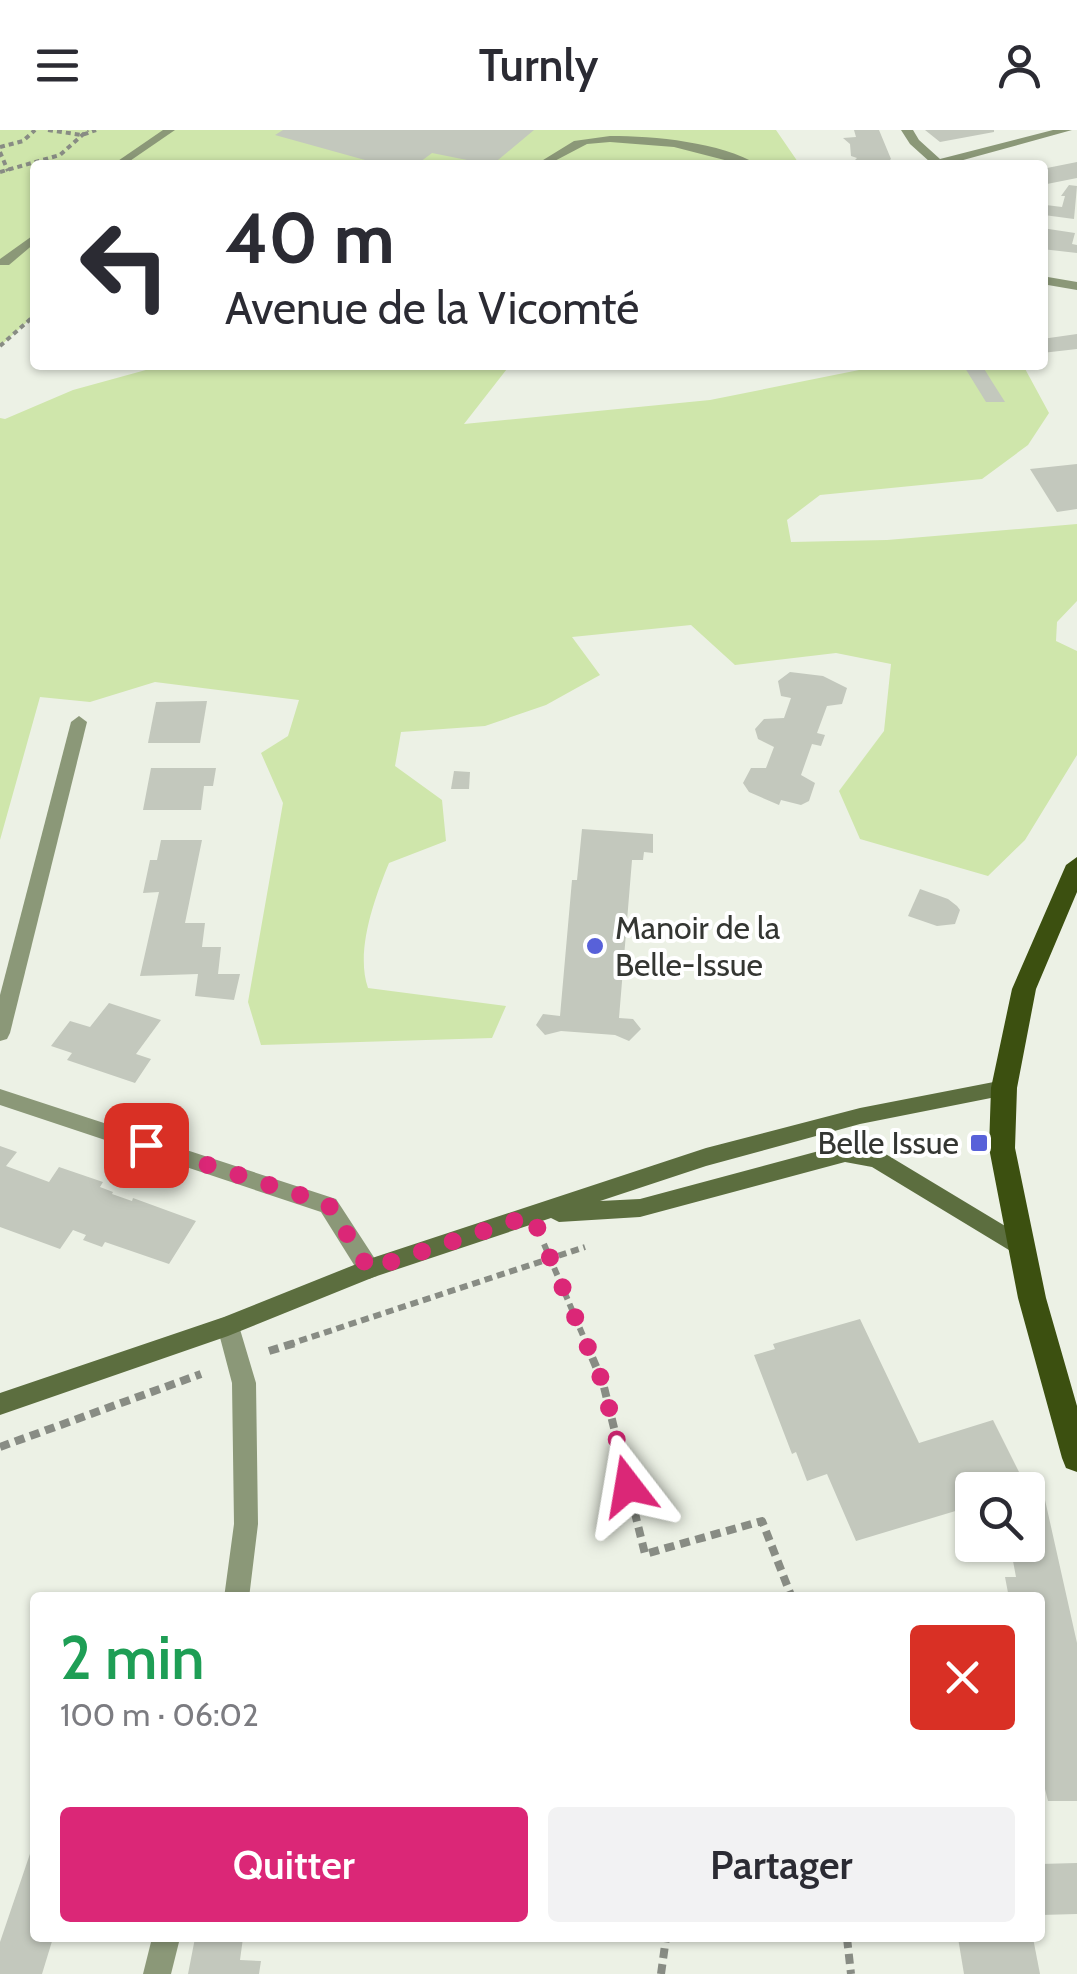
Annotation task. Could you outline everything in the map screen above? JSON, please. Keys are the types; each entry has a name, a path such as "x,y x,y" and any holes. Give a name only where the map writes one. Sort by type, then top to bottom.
{"main road":[{"path":"1077,865 1024,989 1004,1088 1002,1148 1022,1248 1077,1458"},
{"path":"0,1404 228,1326 369,1269 740,1148 860,1116 1004,1088"},
{"path":"532,1215 640,1208 844,1152 877,1160 1022,1248"}],"street":[{"path":"907,130 931,160"},
{"path":"945,160 1066,130"},
{"path":"1048,281 1077,286"},
{"path":"0,1033 79,722"},
{"path":"0,1097 328,1204 369,1269"},
{"path":"228,1326 244,1383 246,1524 237,1592"},
{"path":"158,1974 165,1942"}],"lane":[{"path":"125,160 170,130"},
{"path":"549,160 586,140 724,153 742,160"},
{"path":"0,262 6,263 30,241"}],"path":[{"path":"8,170 0,149 23,141 35,130"},
{"path":"48,130 82,135 96,130"},
{"path":"45,160 60,156 88,130"},
{"path":"0,172 30,164"},
{"path":"0,346 30,319"},
{"path":"532,1215 603,1383 645,1554 762,1521 790,1592"},
{"path":"0,1448 238,1361 587,1246"},
{"path":"661,1974 665,1942"},
{"path":"847,1942 850,1974"}],"green space":[{"path":"0,130 776,130 797,160 30,160 30,319 0,346"},
{"path":"146,370 506,370 464,424 710,400 859,370 1026,370 1049,413 1028,445 982,479 820,495 787,520 791,542 887,540 1077,524 1077,601 1057,622 1056,641 1077,651 1077,755 1025,840 988,876 860,839 839,791 884,731 891,664 836,653 735,665 691,625 572,637 600,675 546,705 485,726 401,732 395,766 442,800 446,841 389,863 365,941 368,988 506,1006 492,1038 261,1045 248,1002 283,803 261,753 288,736 299,700 155,682 90,702 40,697 0,840 0,418 73,390"}],"building":[{"path":"283,130 534,130 498,160 467,160 432,153 423,160 365,160 275,135"},
{"path":"854,130 879,130 891,159 855,160 850,144 843,138 856,137"},
{"path":"925,130 994,130 994,132 940,142"},
{"path":"1077,162 1077,178 1048,184 1048,168"},
{"path":"1069,185 1077,186 1074,219 1048,216 1048,205 1062,207 1065,196 1061,196"},
{"path":"1048,229 1075,233 1072,244 1077,245 1077,253 1048,250"},
{"path":"1077,334 1077,349 1048,352 1048,338"},
{"path":"966,370 985,370 1005,402 986,402"},
{"path":"1077,464 1077,509 1057,512 1030,469"},
{"path":"790,672 823,676 847,688 842,704 827,706 817,733 825,735 821,746 812,744 801,775 815,783 809,801 801,805 781,800 779,805 749,792 743,783 751,768 766,768 774,747 758,739 755,729 764,719 784,718 791,698 781,696 778,681"},
{"path":"207,701 200,743 148,743 156,702"},
{"path":"151,768 216,768 213,786 204,786 201,810 143,810"},
{"path":"454,771 470,772 469,789 451,789"},
{"name":"Manoir de la Belle-Issue","path":"582,829 653,834 653,853 644,852 643,860 632,860 619,1018 633,1019 641,1029 629,1041 615,1035 561,1031 545,1035 536,1025 543,1014 560,1016 572,880 577,880"},
{"path":"161,840 202,840 185,923 205,923 202,947 221,947 218,974 240,974 234,1000 195,996 198,974 140,976 159,892 143,893 150,860 157,860"},
{"path":"920,889 957,906 960,910 955,924 937,926 908,916"},
{"path":"109,1003 161,1020 136,1054 151,1059 135,1083 67,1060 72,1053 51,1046 70,1021 90,1027"},
{"path":"0,1146 17,1152 6,1166 49,1182 59,1167 103,1182 100,1187 112,1194 196,1221 169,1264 105,1242 102,1247 83,1240 86,1235 73,1230 60,1249 0,1227"},
{"path":"860,1319 919,1443 993,1420 1019,1472 955,1472 955,1511 856,1541 827,1474 807,1481 796,1452 792,1454 754,1355 775,1349 773,1344"},
{"path":"1045,1500 1077,1643 1077,1801 1048,1801 1045,1592 1008,1592 1005,1577 1016,1577 1013,1562 1045,1562"},
{"path":"30,1854 30,1942 52,1942 42,1974 0,1974 0,1942"},
{"path":"1077,1863 1077,1914 1045,1915 1045,1864"},
{"path":"194,1942 242,1942 240,1960 261,1961 259,1974 188,1974"},
{"path":"959,1942 1034,1942 1040,1974 964,1974"}],"place":[{"name":"Manoir de la Belle-Issue","path":"595,946"},
{"name":"Belle Issue","path":"979,1143"}],"route":[{"path":"146,1145 328,1204 369,1269 532,1215 603,1383 628,1486"}]}
